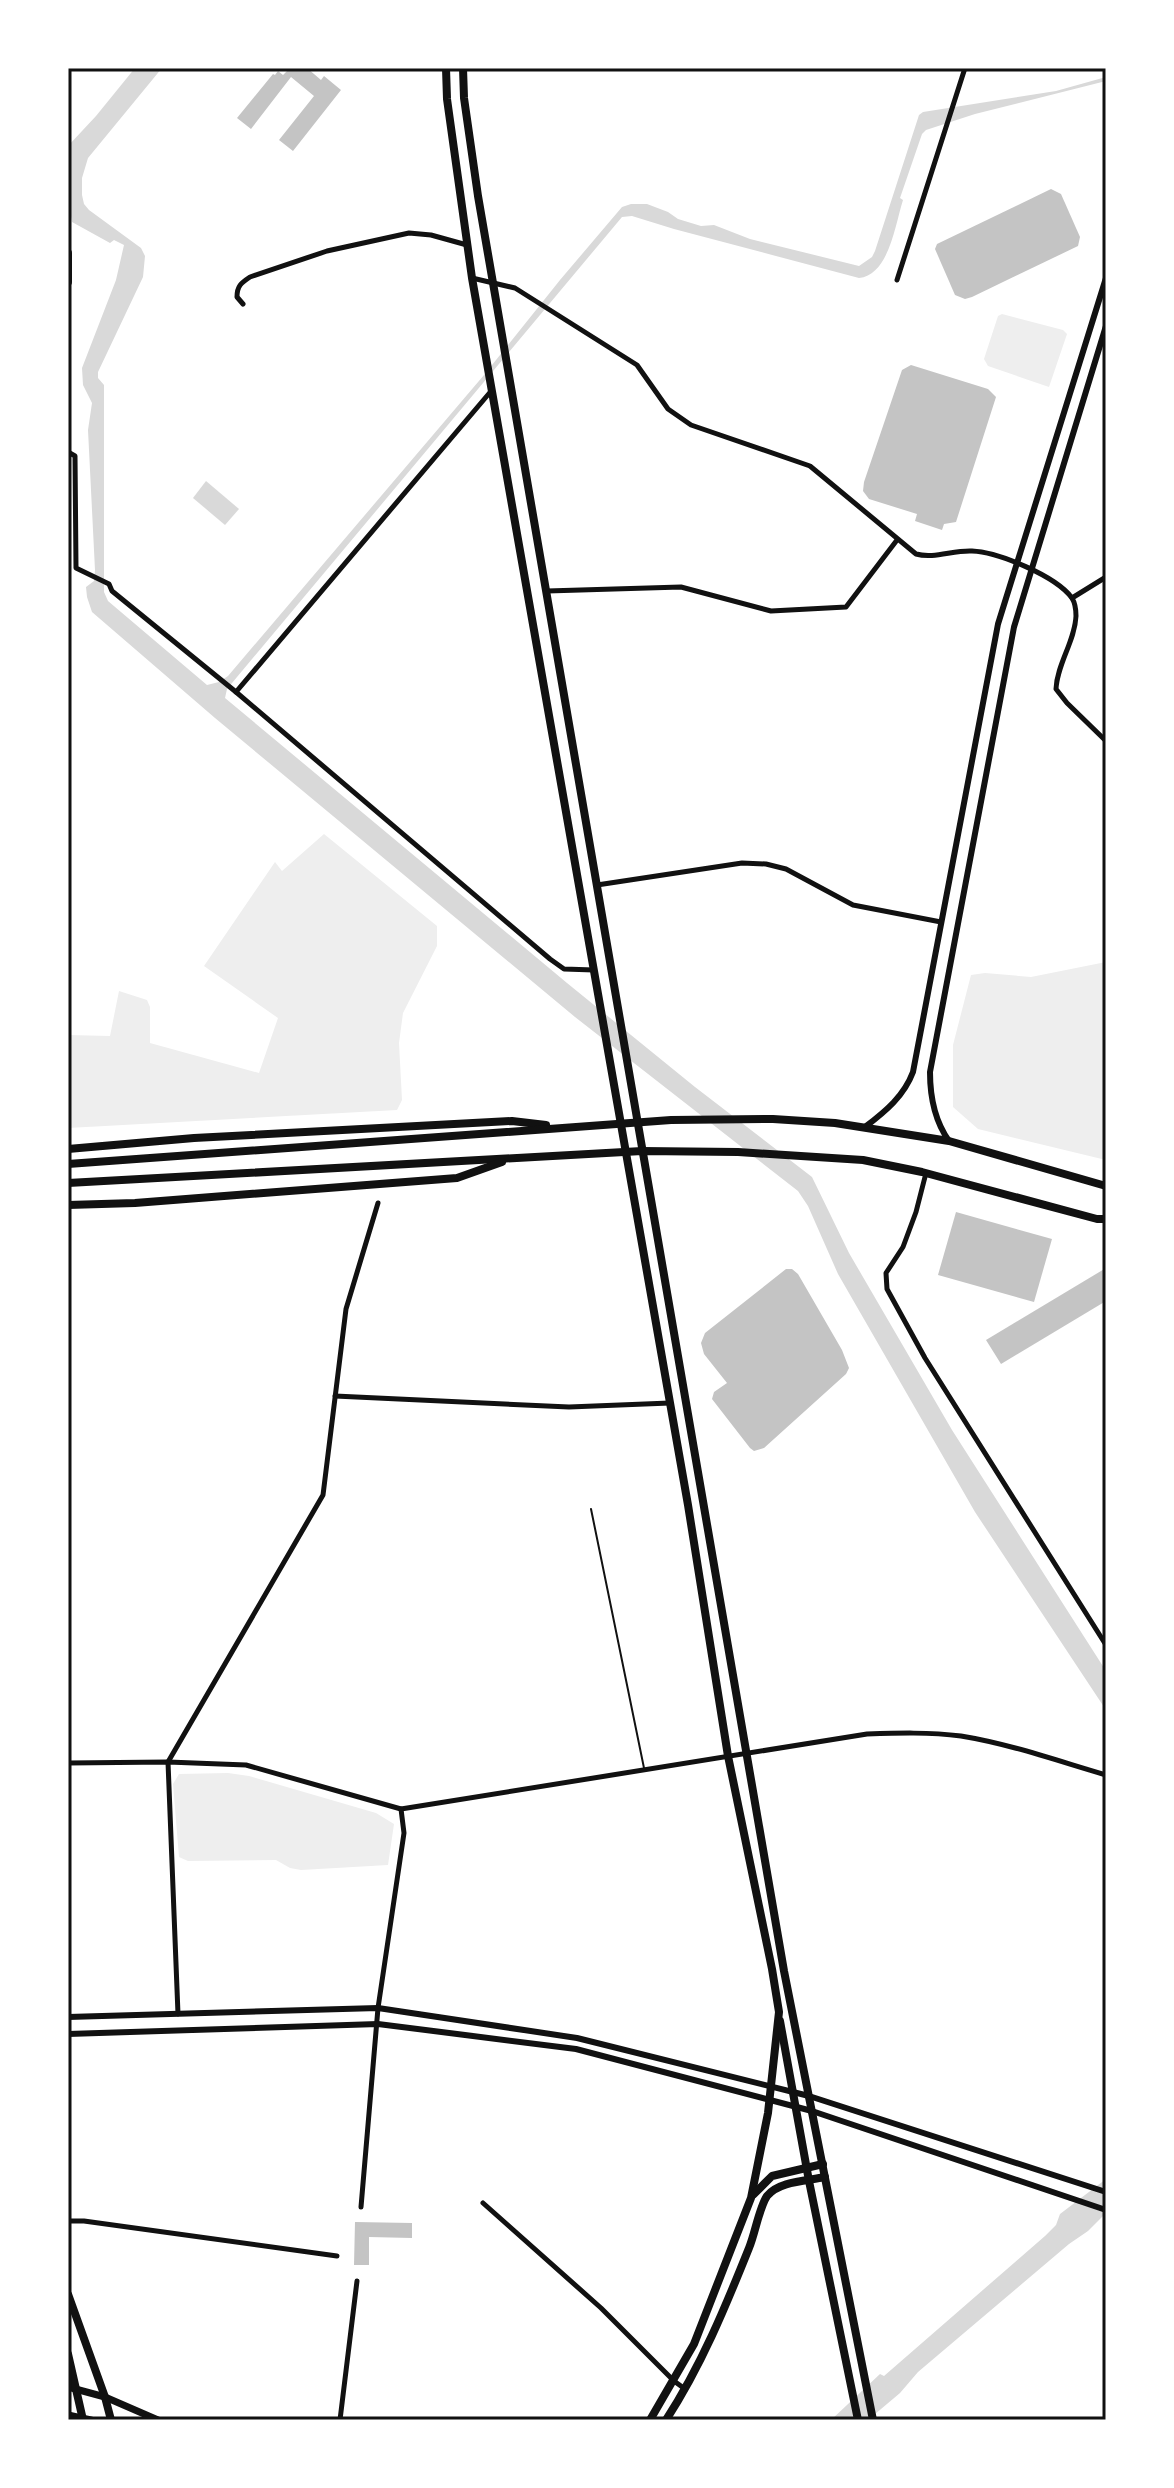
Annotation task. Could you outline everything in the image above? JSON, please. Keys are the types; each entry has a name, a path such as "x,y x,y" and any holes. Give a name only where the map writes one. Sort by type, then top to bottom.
{"main road":[{"path":"446,68 447,99 472,278 670,1403 728,1756 858,2420"},
{"path":"463,68 464,98 478,196 784,1971 873,2420"},
{"path":"68,253 68,282"},
{"path":"68,1164 638,1122 747,1119 835,1123 949,1141 1106,1186"},
{"path":"68,1149 194,1138 512,1121 567,1128"},
{"path":"68,1183 642,1151 738,1152 863,1160 1106,1219"},
{"path":"68,1205 135,1203 457,1178 514,1158"},
{"path":"650,2420 694,2344 751,2198 771,2087 779,2012"},
{"path":"751,2198 772,2176 823,2164"},
{"path":"666,2420 710,2342 751,2245 766,2197 776,2189 825,2177"},
{"path":"68,2294 111,2420"},
{"path":"68,2354 72,2387 86,2419"},
{"path":"72,2387 105,2397 158,2420"},
{"path":"68,2415 86,2419"}],"street":[{"path":"897,280 965,68"},
{"path":"243,304 237,297 237,290 239,284 250,277 327,251 409,233 431,235 468,245"},
{"path":"472,278 515,288 637,365 668,409 680,419 810,466 897,540 922,555 974,551 995,554 1018,562 1055,584 1072,598 1075,606 1075,625 1056,689 1106,741"},
{"path":"865,1127 896,1100 909,1082 998,624 1106,278"},
{"path":"949,1141 941,1130 932,1103 930,1072 1014,627 1106,326"},
{"path":"236,691 492,390"},
{"path":"68,452 75,456 76,568 109,584 112,591 236,691 550,959 564,969 594,970"},
{"path":"547,591 681,587 771,611 846,607 897,540"},
{"path":"1072,598 1106,577"},
{"path":"597,885 742,863 766,864 786,869 853,905 941,922"},
{"path":"926,1173 903,1247 886,1273 887,1289 925,1358 1106,1645"},
{"path":"178,2014 168,1762 323,1495 346,1309 378,1203"},
{"path":"335,1396 569,1407 670,1403"},
{"path":"68,1763 246,1765 401,1809 867,1734 916,1732 961,1736 1022,1749 1106,1775"},
{"path":"361,2207 378,2008 404,1833 401,1809"},
{"path":"68,2017 378,2008 577,2038 809,2096 1106,2192"},
{"path":"68,2034 378,2024 576,2049 796,2106 1106,2210"},
{"path":"483,2203 686,2389"},
{"path":"68,2221 337,2256"},
{"path":"340,2420 357,2281"}],"lane":[{"path":"591,1509 644,1769"}],"shaded area":[{"path":"135,68 162,68 88,158 82,178 84,204 141,248 145,256 143,277 98,372 98,378 104,385 104,592 108,601 207,685 228,676 622,207 647,204 701,226 714,225 750,239 859,266 875,251 919,115 1056,91 1106,77 1106,81 975,114 926,130 900,198 903,200 884,259 869,275 859,278 632,216 622,217 227,689 225,698 567,983 812,1177 849,1253 952,1430 1106,1671 1106,1710 975,1512 838,1274 808,1206 798,1191 575,1017 92,612 86,587 94,581 95,570 88,430 92,403 83,385 82,368 116,280 124,245 114,240 110,243 72,222 68,199 68,146"},
{"path":"1002,314 1063,330 1067,334 1049,387 988,366 984,359 998,316"},
{"path":"206,481 239,509 225,525 193,498"},
{"path":"324,834 437,926 437,946 403,1013 399,1043 402,1100 397,1110 68,1128 68,1035 110,1036 119,991 147,1000 150,1007 150,1043 259,1073 278,1018 204,966 275,862 282,871"},
{"path":"1106,962 1106,1160 978,1129 953,1107 953,1045 971,975 985,973 1031,977"},
{"path":"179,1774 249,1776 376,1813 394,1824 388,1865 301,1870 276,1860 188,1861 179,1857 173,1784"},
{"path":"1106,2179 1106,2213 1088,2231 918,2372 900,2393 868,2420 831,2420 880,2374 884,2376 1045,2236 1056,2225 1060,2214"}],"building":[{"path":"286,68 307,68 321,80 324,76 341,90 293,151 279,140 314,96 291,77 251,129 237,118 273,74 278,71 283,75 288,70"},
{"path":"1051,189 1061,194 1080,237 1078,246 972,297 965,299 955,295 935,249 937,244"},
{"path":"911,365 988,389 996,397 956,522 944,524 942,530 915,521 917,514 869,499 863,491 902,370"},
{"path":"956,1212 1052,1239 1034,1302 938,1275"},
{"path":"1106,1268 1106,1301 1001,1364 986,1340"},
{"path":"786,1269 798,1274 842,1350 849,1368 764,1448 754,1451 712,1399 714,1392 727,1383 704,1354 701,1343 705,1333"},
{"path":"355,2222 412,2223 412,2238 369,2237 369,2265 354,2265"}]}
